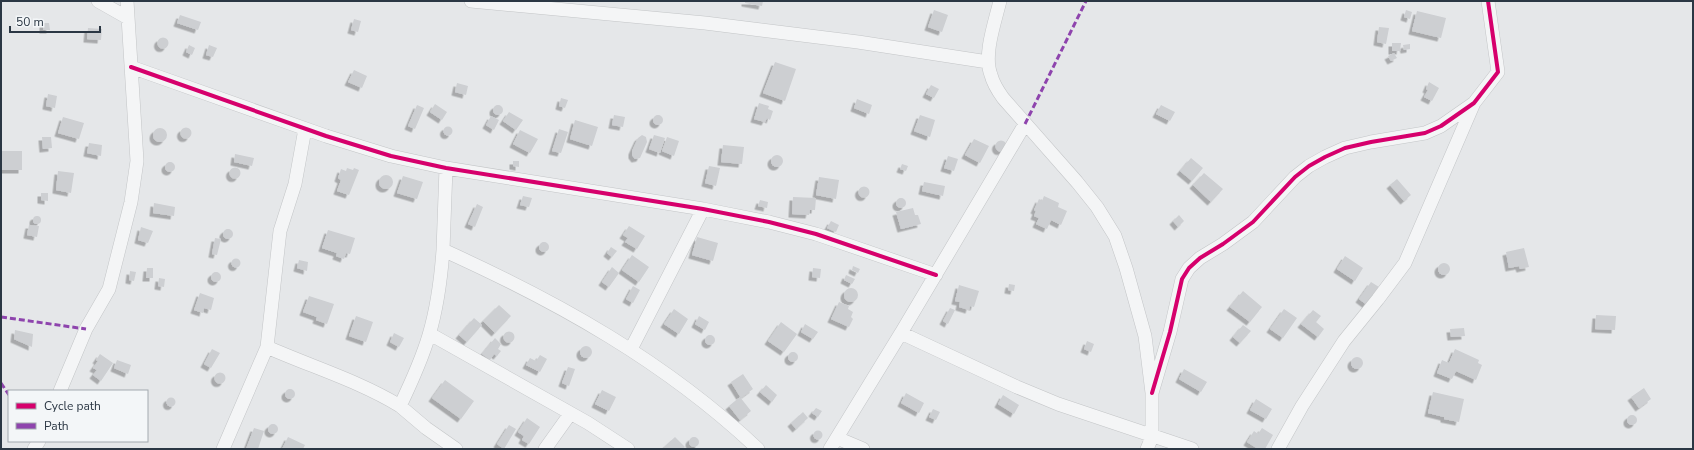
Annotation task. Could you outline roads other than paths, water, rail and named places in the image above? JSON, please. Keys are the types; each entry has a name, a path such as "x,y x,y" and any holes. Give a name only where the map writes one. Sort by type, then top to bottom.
{"street":[{"path":"98,1 128,18"},
{"path":"60,390 86,328 109,289 131,202 137,160 127,1"},
{"path":"471,1 514,6 572,5 850,41 988,62"},
{"path":"1000,1 989,51 988,62 990,75 1003,98 1097,207 1115,236 1126,268 1145,336 1152,393 1149,443"},
{"path":"1278,449 1302,406 1337,352 1405,263 1474,104 1498,72 1488,1"},
{"path":"131,67 390,156 446,168 769,222 816,234 936,275"},
{"path":"1152,393 1169,339 1182,279 1189,268 1200,258 1224,244 1253,222 1295,177 1325,157 1345,148 1425,133 1441,126 1474,104"},
{"path":"830,449 936,275 1025,124"},
{"path":"223,449 267,347 280,231 295,184 305,128"},
{"path":"400,406 430,334 438,296 443,250 446,168"},
{"path":"631,349 703,210"},
{"path":"443,250 544,298 631,349 709,406 758,449"},
{"path":"901,333 1030,393 1149,443 1192,449"},
{"path":"430,334 588,423 628,449"},
{"path":"267,347 354,382 382,395 400,406 426,428 456,449"},
{"path":"545,449 570,414"},
{"path":"837,438 863,449"}]}
